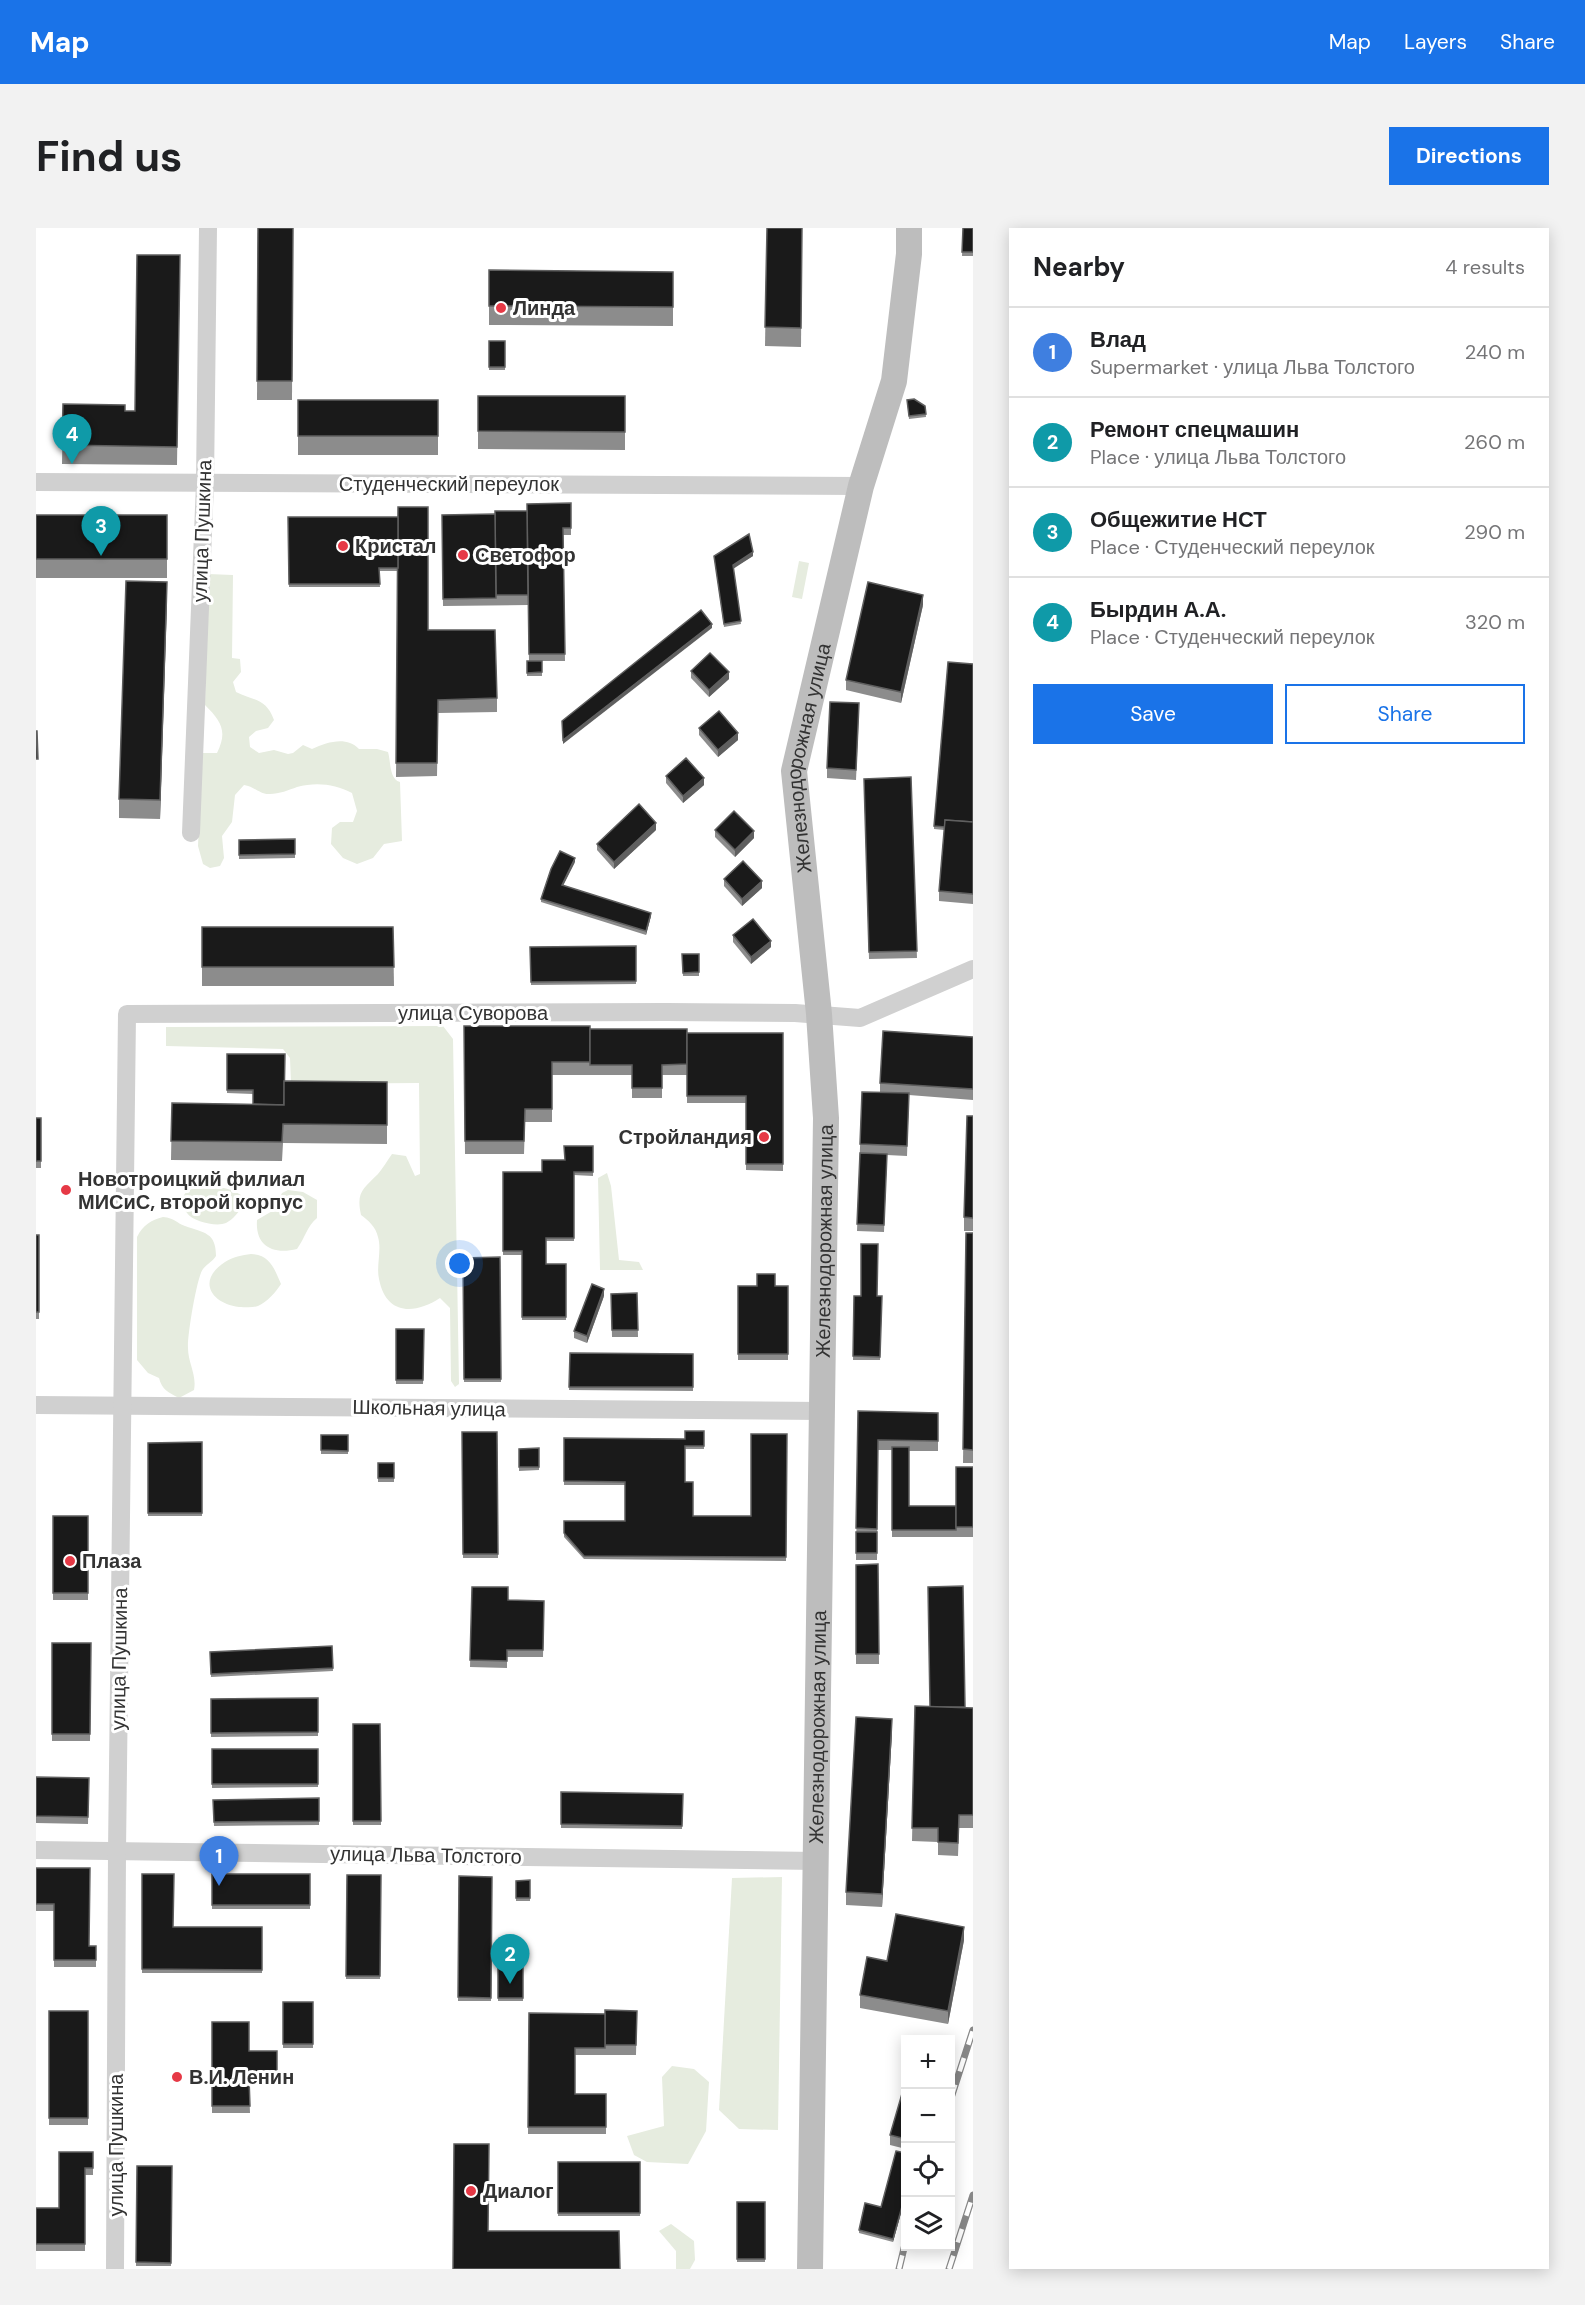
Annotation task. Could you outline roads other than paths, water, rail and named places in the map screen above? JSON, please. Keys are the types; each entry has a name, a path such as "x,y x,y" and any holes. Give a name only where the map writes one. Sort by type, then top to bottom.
{"main road":[{"name":"Железнодорожная улица","path":"810,2269 826,1118 819,1014 794,771 861,486 894,381 909,254 909,228"}],"street":[{"name":"улица Пушкина","path":"191,833 205,483 208,228"},
{"name":"Студенческий переулок","path":"36,482 861,486"},
{"name":"улица Суворова","path":"127,1014 666,1012 819,1014 860,1018 973,969"},
{"name":"улица Пушкина","path":"115,2269 117,1851 127,1014"},
{"name":"Школьная улица","path":"36,1405 822,1412"},
{"name":"улица Льва Толстого","path":"36,1850 817,1860"}],"railway":[{"path":"954,2089 973,2030"},
{"path":"949,2269 973,2195"},
{"path":"899,2269 903,2251"}],"place":[{"name":"Линда","path":"501,308"},
{"name":"Бырдин А.А.","path":"72,464"},
{"name":"Кристал","path":"343,546"},
{"name":"Светофор","path":"463,555"},
{"name":"Общежитие НСТ","path":"101,556"},
{"name":"Стройландия","path":"764,1137"},
{"name":"Новотроицкий филиал МИСиС, второй корпус","path":"66,1190"},
{"name":"Плаза","path":"70,1561"},
{"name":"Влад","path":"219,1886"},
{"name":"Ремонт спецмашин","path":"510,1984"},
{"name":"В.И. Ленин","path":"177,2077"},
{"name":"Диалог","path":"471,2191"}]}
